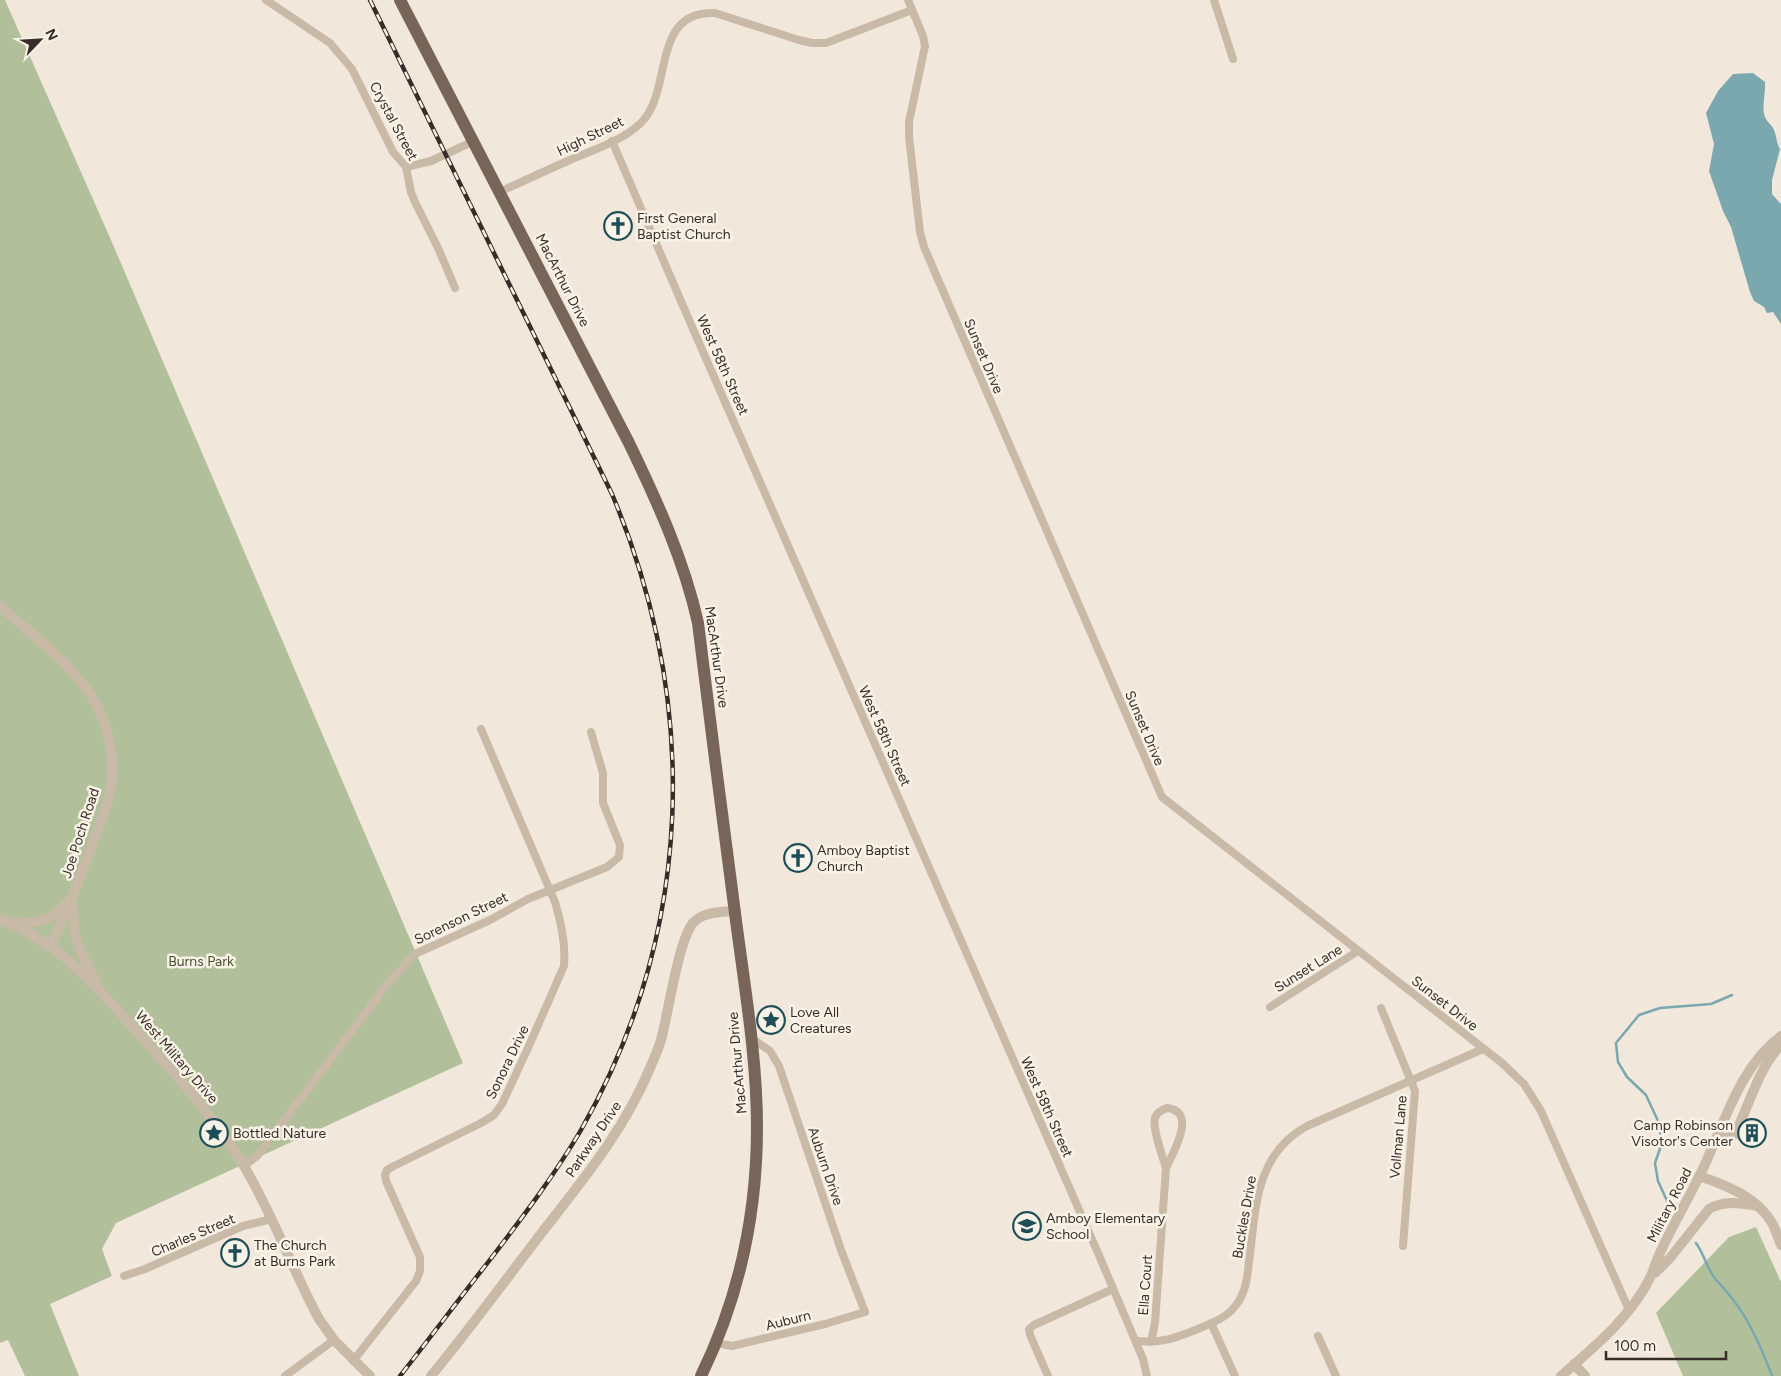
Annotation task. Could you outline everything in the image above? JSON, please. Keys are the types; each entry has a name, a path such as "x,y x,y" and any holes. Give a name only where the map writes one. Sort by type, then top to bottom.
{"main road":[{"name":"MacArthur Drive","path":"400,0 500,191 649,484 690,590 698,623 750,1037 757,1126 754,1187 749,1230 739,1274 716,1343 701,1376"}],"street":[{"name":"Crystal Street","path":"266,0 321,36 338,51 352,69 394,152 406,167 415,202 439,250 455,288"},
{"name":"Sunset Drive","path":"908,0 924,36 925,46 909,122 920,232 924,247 1161,794 1165,800 1483,1049 1518,1078 1529,1090 1538,1104 1629,1310"},
{"path":"1214,0 1233,59"},
{"name":"High Street","path":"500,191 612,141 639,126 646,117 658,93 664,59 671,39 679,27 690,18 702,14 715,13 799,40 812,43 826,43 912,10"},
{"name":"West 58th Street","path":"612,141 1136,1341 1147,1376"},
{"path":"406,167 431,161 474,142"},
{"name":"Joe Poch Road","path":"0,606 61,659 77,676 98,706 107,731 111,762 109,795 72,900 51,946"},
{"name":"Sonora Drive","path":"353,1361 416,1281 420,1271 420,1257 386,1181 385,1175 387,1170 481,1123 494,1114 502,1104 564,966 565,956 561,922 550,890 481,729"},
{"name":"Sorenson Street","path":"244,1166 257,1156 389,982 415,954 490,920 528,899 606,867 619,857 620,846 603,803 603,773 591,732"},
{"name":"Joe Poch Road","path":"3,921 30,924 46,920 72,900"},
{"name":"Joe Poch Road","path":"72,900 77,943 101,992"},
{"name":"Parkway Drive","path":"431,1376 592,1167 613,1138 632,1105 661,1040 683,944 689,927 706,915 734,911"},
{"name":"West Military Drive","path":"3,921 51,946 101,992 203,1107 244,1166 272,1220 312,1306 334,1340 370,1376"},
{"name":"Sunset Lane","path":"1270,1007 1358,951"},
{"name":"Vollman Lane","path":"1381,1008 1415,1090 1402,1246"},
{"name":"Military Road","path":"1561,1376 1609,1332 1629,1310 1650,1278 1699,1176 1739,1086 1768,1048 1781,1036"},
{"name":"Auburn Drive","path":"750,1037 770,1051 779,1066 865,1312"},
{"path":"1713,1143 1735,1134 1759,1078 1781,1044"},
{"name":"Buckles Drive","path":"1151,1342 1172,1340 1211,1323 1231,1311 1239,1301 1245,1289 1261,1181 1268,1164 1278,1150 1292,1136 1307,1126 1483,1049"},
{"name":"Ella Court","path":"1151,1342 1156,1322 1166,1168 1155,1120 1158,1113 1167,1108 1177,1111 1182,1116 1183,1122 1175,1148 1166,1168"},
{"path":"1699,1176 1740,1193 1758,1206 1771,1222 1781,1245"},
{"path":"1650,1278 1670,1258 1709,1209 1716,1205 1730,1202 1758,1206"},
{"name":"Charles Street","path":"124,1276 145,1269 243,1226 272,1220"},
{"path":"1048,1376 1029,1329 1113,1289"},
{"name":"Auburn","path":"716,1343 732,1346 865,1312"},
{"path":"1211,1323 1235,1376"},
{"path":"1318,1336 1336,1376"},
{"path":"285,1376 334,1340"},
{"path":"1136,1341 1151,1342"},
{"path":"1574,1364 1585,1376"}],"green space":[{"name":"Burns Park","path":"0,0 5,0 111,240 463,1063 116,1223 102,1249 112,1276 50,1304 79,1376 25,1376 8,1340 0,1343"},
{"path":"1756,1227 1781,1282 1781,1376 1683,1376 1656,1313 1729,1237"}],"water":[{"path":"1753,73 1765,82 1764,113 1774,130 1780,149 1772,180 1772,194 1781,204 1781,324 1773,312 1767,313 1764,307 1754,301 1731,227 1723,211 1709,171 1714,144 1706,113 1718,91 1733,74"}],"waterway":[{"path":"1668,1203 1658,1181 1655,1163 1662,1143 1658,1121 1646,1095 1627,1077 1618,1062 1616,1043 1639,1015 1660,1008 1711,1004 1732,995"},
{"path":"1696,1243 1714,1277 1746,1318 1772,1376"}],"railway":[{"path":"370,0 612,494 641,573 660,654 671,735 672,816 664,896 646,976 619,1054 581,1130 549,1180 400,1376"}],"place":[{"name":"First General Baptist Church","path":"618,226"},
{"name":"Amboy Baptist Church","path":"798,858"},
{"name":"Love All Creatures","path":"771,1020"},
{"name":"Bottled Nature","path":"214,1133"},
{"name":"Camp Robinson Visotor's Center","path":"1752,1133"},
{"name":"Amboy Elementary School","path":"1027,1226"},
{"name":"The Church at Burns Park","path":"235,1253"}]}
